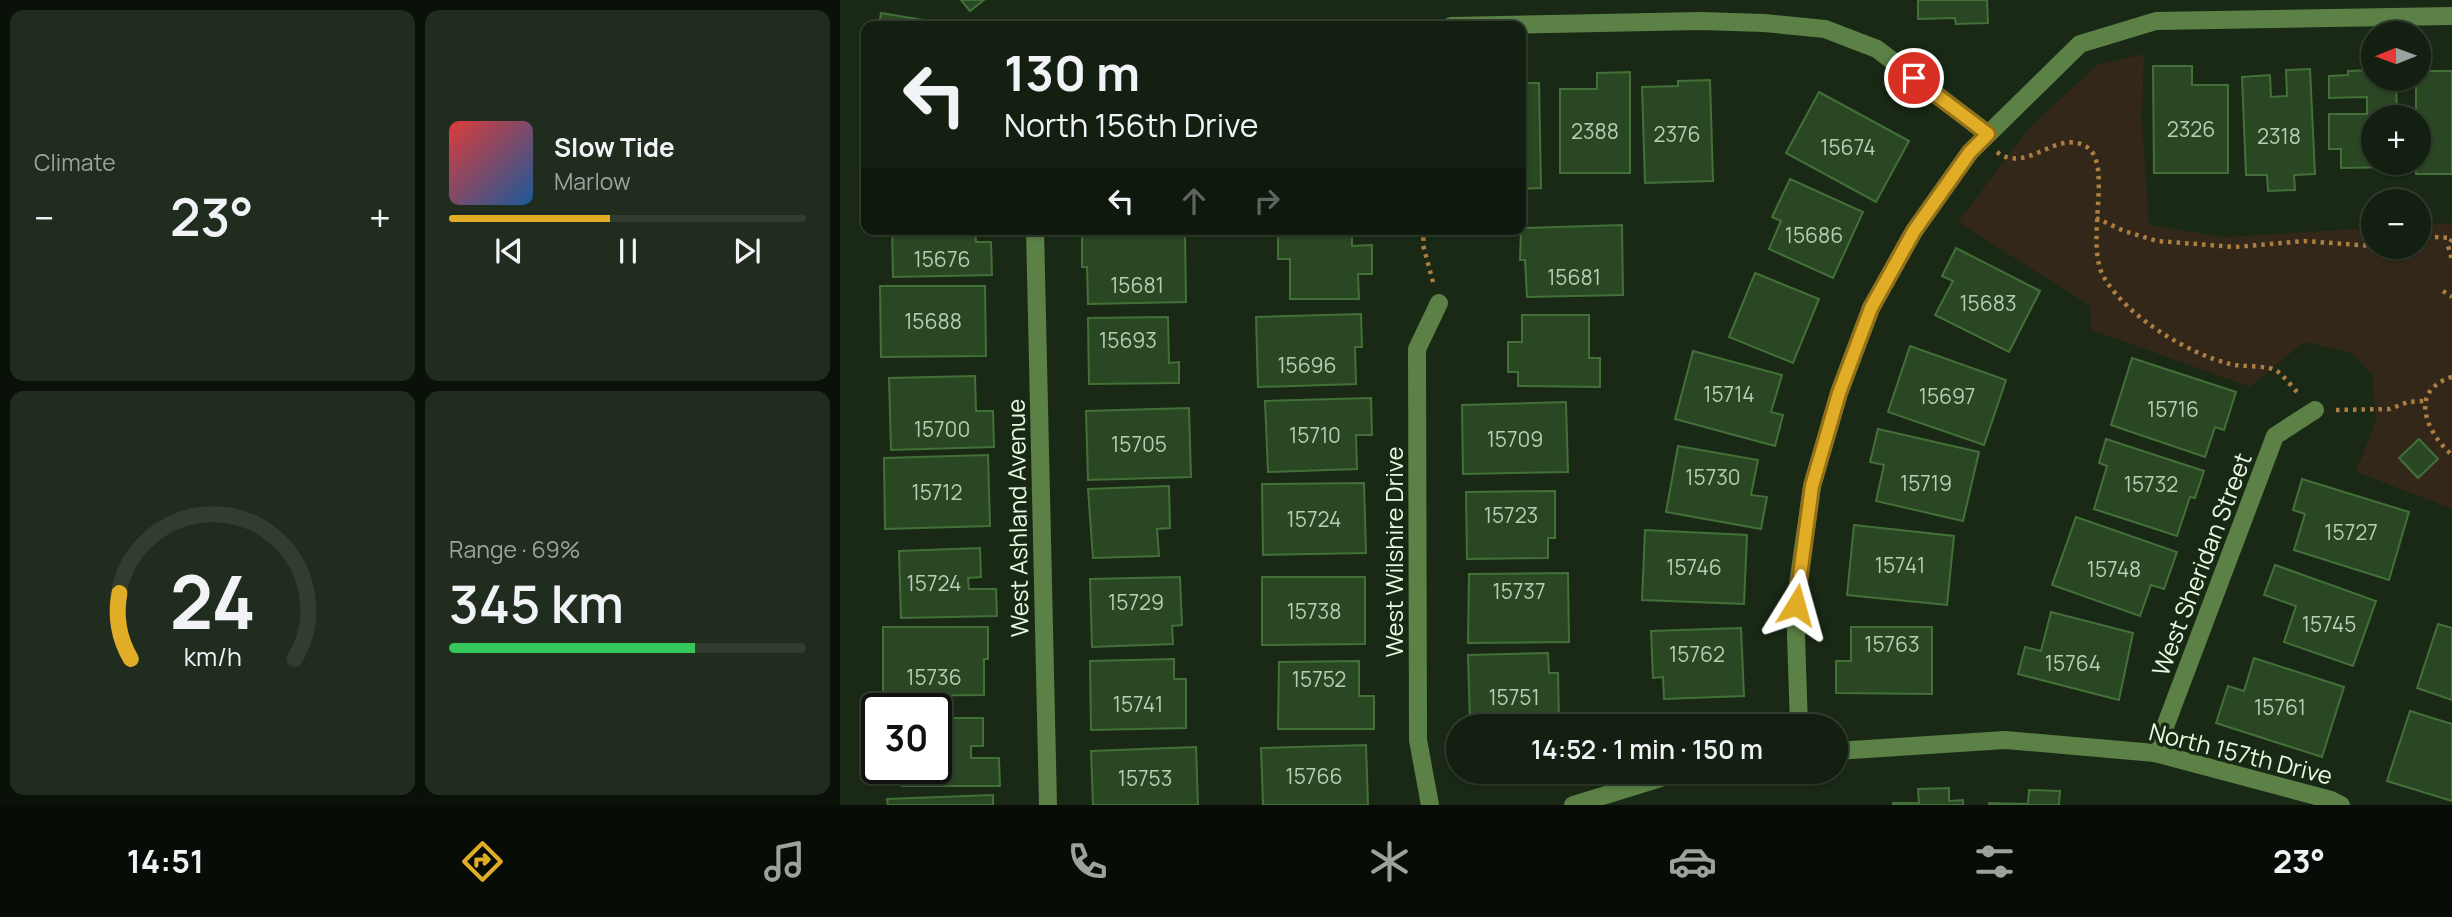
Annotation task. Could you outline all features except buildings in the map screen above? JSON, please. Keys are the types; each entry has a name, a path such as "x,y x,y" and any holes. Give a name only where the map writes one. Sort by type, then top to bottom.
{"street":[{"path":"1799,714 1796,605 1812,486 1839,393 1871,308 1914,231 1980,142 2080,44 2156,21 2452,16"},
{"path":"1526,24 1701,21 1765,23 1825,29 1877,49 1980,142"},
{"name":"West Ashland Avenue","path":"1035,235 1048,805"},
{"name":"West Wilshire Drive","path":"1430,805 1418,740 1417,349 1439,303"},
{"name":"West Sheridan Street","path":"2155,753 2275,436 2315,410"},
{"name":"North 157th Drive","path":"1848,750 2005,740 2155,753 2331,800 2341,805"},
{"path":"1573,805 1642,784"}],"path":[{"path":"1980,142 2001,156 2011,159 2024,158 2073,142 2093,152 2097,162 2099,202 2096,218 2096,258 2100,271 2117,296 2136,314 2174,339 2207,356 2231,364 2275,370 2315,410 2381,410 2408,402 2425,401"},
{"path":"2096,218 2124,231 2157,241 2235,247 2304,241 2361,245"},
{"path":"1424,235 1423,245 1439,303"},
{"path":"2431,237 2452,239 2448,246 2452,260"},
{"path":"2443,291 2452,296"},
{"path":"2452,377 2434,386 2425,401 2426,416 2431,429 2437,441 2452,456"}],"shaded area":[{"path":"2144,54 2142,120 2149,225 2224,237 2361,229 2361,259 2431,259 2431,224 2452,223 2452,509 2356,472 2376,419 2372,375 2352,353 2304,342 2250,387 2092,330 2089,305 1958,222 2029,128 2097,65"}],"route":[{"path":"1796,605 1812,486 1839,393 1871,308 1914,231 1970,152 1988,134 1914,78"}]}
